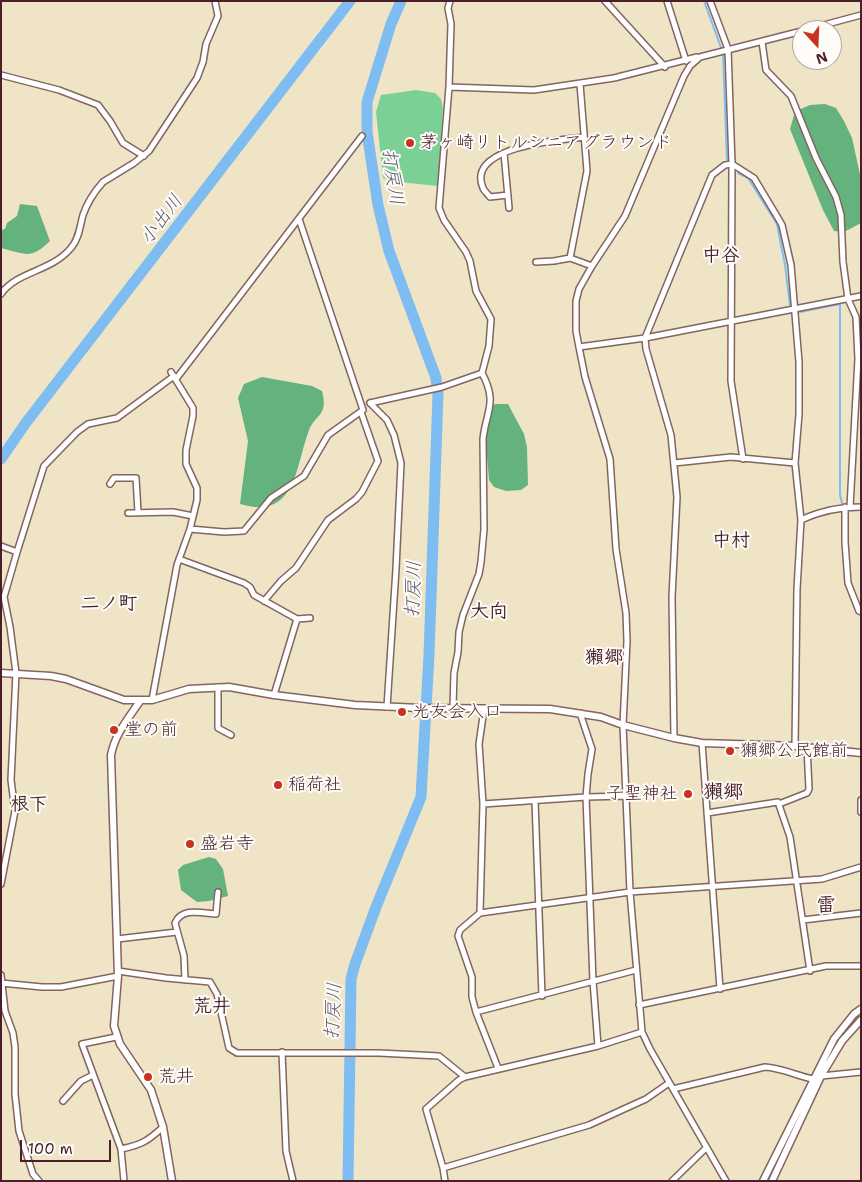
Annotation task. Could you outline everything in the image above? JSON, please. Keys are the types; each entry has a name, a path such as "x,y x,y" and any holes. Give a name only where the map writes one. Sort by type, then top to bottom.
{"street":[{"path":"1,294 11,282 48,266 68,250 76,241 84,213 98,188 103,182 144,156 158,140 201,72 206,44 218,16 215,1"},
{"path":"450,1 448,8 451,24 449,87 439,208 444,220 466,252 470,261 476,291 491,319 489,346 482,373 487,382 491,402 483,439 484,529 479,574 463,615 459,632 454,673 453,707"},
{"path":"605,1 665,67"},
{"path":"667,1 686,61"},
{"path":"710,1 724,50 732,164 730,321 732,388 743,458"},
{"path":"842,20 861,15"},
{"path":"449,87 534,90 580,84 665,67 792,33"},
{"path":"762,42 766,70 791,96 816,158 836,198 841,215 843,262 848,298 856,317 858,359 845,542 848,583 861,612"},
{"path":"700,57 690,66 684,76 625,216 578,289 576,331 585,376 610,459 616,549 626,613 627,642 623,725 630,892 642,1032 726,1181"},
{"path":"1,75 60,90 98,105 110,121 122,143 144,156"},
{"path":"570,258 587,171 580,84"},
{"path":"1,884 15,811 11,780 16,673 4,597 44,466 77,432 88,424 117,418 174,376 299,219 362,136"},
{"path":"508,195 490,197 483,188 484,166 489,160 532,144 584,136"},
{"path":"504,153 509,208"},
{"path":"674,738 672,597 678,497 671,435 646,349 646,338 712,175 725,165 732,164 754,178 782,225 791,265 799,371 799,414 795,463 801,520 797,589 795,746"},
{"path":"190,528 224,532 244,531 271,498 304,476 328,435 363,410 363,405 299,219"},
{"path":"536,262 570,258 592,266"},
{"path":"579,348 646,338 861,296"},
{"path":"363,405 442,387 482,373"},
{"path":"152,700 179,559 197,500 197,488 186,464 186,450 193,416 192,408 174,376"},
{"path":"370,403 387,420 394,435 401,463 387,707"},
{"path":"264,601 281,581 296,568 328,520 356,499 362,492 378,461 361,412"},
{"path":"674,463 731,457 795,463"},
{"path":"110,484 114,478 136,478 138,512"},
{"path":"801,520 812,515 847,507 861,507"},
{"path":"128,513 173,512 193,516"},
{"path":"1,546 17,552"},
{"path":"179,559 244,583 250,587 254,595 297,619 310,618"},
{"path":"274,695 297,619"},
{"path":"1,673 50,676 66,679 124,700 152,700 189,689 218,687 242,688 320,702 387,707 550,709 601,717 623,725 702,743 795,746 861,753"},
{"path":"218,687 218,728 231,735"},
{"path":"140,701 119,732 111,755 118,974 114,1016 116,1036 151,1090 163,1128 172,1181"},
{"path":"480,913 483,804 479,744 484,708"},
{"path":"580,713 592,749 586,796 593,980 598,1046"},
{"path":"702,743 720,989"},
{"path":"707,813 778,802 779,804 807,793 809,789 807,747"},
{"path":"483,804 586,796 626,796"},
{"path":"861,800 861,812"},
{"path":"535,801 542,996"},
{"path":"779,804 790,837 810,971"},
{"path":"498,1068 476,1012 472,997 472,977 458,936 460,930 480,913 630,892 822,879 861,867"},
{"path":"185,980 184,956 175,923 181,914 186,912 216,914 218,892"},
{"path":"803,920 861,913"},
{"path":"117,939 176,932"},
{"path":"639,1005 810,971 826,966 861,966"},
{"path":"476,1012 636,970"},
{"path":"2,983 61,987 118,974 210,982 217,994 229,1048 237,1053 282,1052 439,1056 466,1076"},
{"path":"1,975 5,1011 13,1033 15,1047 15,1094 18,1124 33,1174 39,1181"},
{"path":"762,1181 834,1039 854,1014 861,1009"},
{"path":"772,1181 821,1076 842,1041 861,1020"},
{"path":"445,1181 426,1110 458,1080 466,1076 498,1068 598,1046 642,1032"},
{"path":"116,1036 82,1044 121,1149 124,1181"},
{"path":"282,1052 286,1151 293,1181"},
{"path":"673,1089 765,1067 813,1079"},
{"path":"821,1076 861,1072"},
{"path":"63,1101 81,1081 93,1075"},
{"path":"443,1168 589,1125 646,1099 670,1083"},
{"path":"121,1149 148,1141 163,1128"},
{"path":"672,1181 706,1148"}],"green space":[{"name":"茅ヶ崎リトルシニアグラウンド","path":"416,90 435,93 441,99 443,108 438,186 390,181 383,178 376,112 381,95"},
{"path":"825,104 836,108 844,121 852,138 861,179 861,223 844,232 834,231 823,210 790,129 794,115 801,109 810,105"},
{"path":"20,204 37,206 50,241 38,251 27,254 1,248 1,230 5,229 7,223 17,216"},
{"path":"262,377 312,386 322,391 324,406 308,433 290,488 282,498 272,505 258,507 240,504 248,441 238,398 244,384"},
{"path":"495,404 508,404 524,434 527,447 528,485 521,490 506,491 494,487 489,480 486,444 490,408"},
{"path":"209,857 216,859 223,869 228,896 197,902 181,890 178,870 183,865"}],"waterway":[{"name":"小出川","path":"1,459 25,424 350,1"},
{"name":"打戻川","path":"348,1181 351,979 376,907 421,797 429,655 438,394 436,378 389,251 378,205 367,132 367,102 391,24 401,1"},
{"path":"704,1 723,53 727,160"},
{"path":"738,173 748,178 777,224 790,305"},
{"path":"800,312 840,304 840,495 842,503"}],"place":[{"name":"茅ヶ崎リトルシニアグラウンド","path":"410,143"},
{"name":"光友会入口","path":"402,712"},
{"name":"堂の前","path":"114,730"},
{"name":"獺郷公民館前","path":"730,751"},
{"name":"稲荷社","path":"278,785"},
{"name":"子聖神社","path":"688,794"},
{"name":"盛岩寺","path":"190,844"},
{"name":"荒井","path":"148,1077"}],"district":[{"name":"中谷","path":"721,256"},
{"name":"中村","path":"731,541"},
{"name":"二ノ町","path":"109,604"},
{"name":"大向","path":"489,612"},
{"name":"獺郷","path":"604,658"},
{"name":"獺郷","path":"723,793"},
{"name":"根下","path":"29,805"},
{"name":"雷","path":"826,906"},
{"name":"荒井","path":"212,1007"}]}
